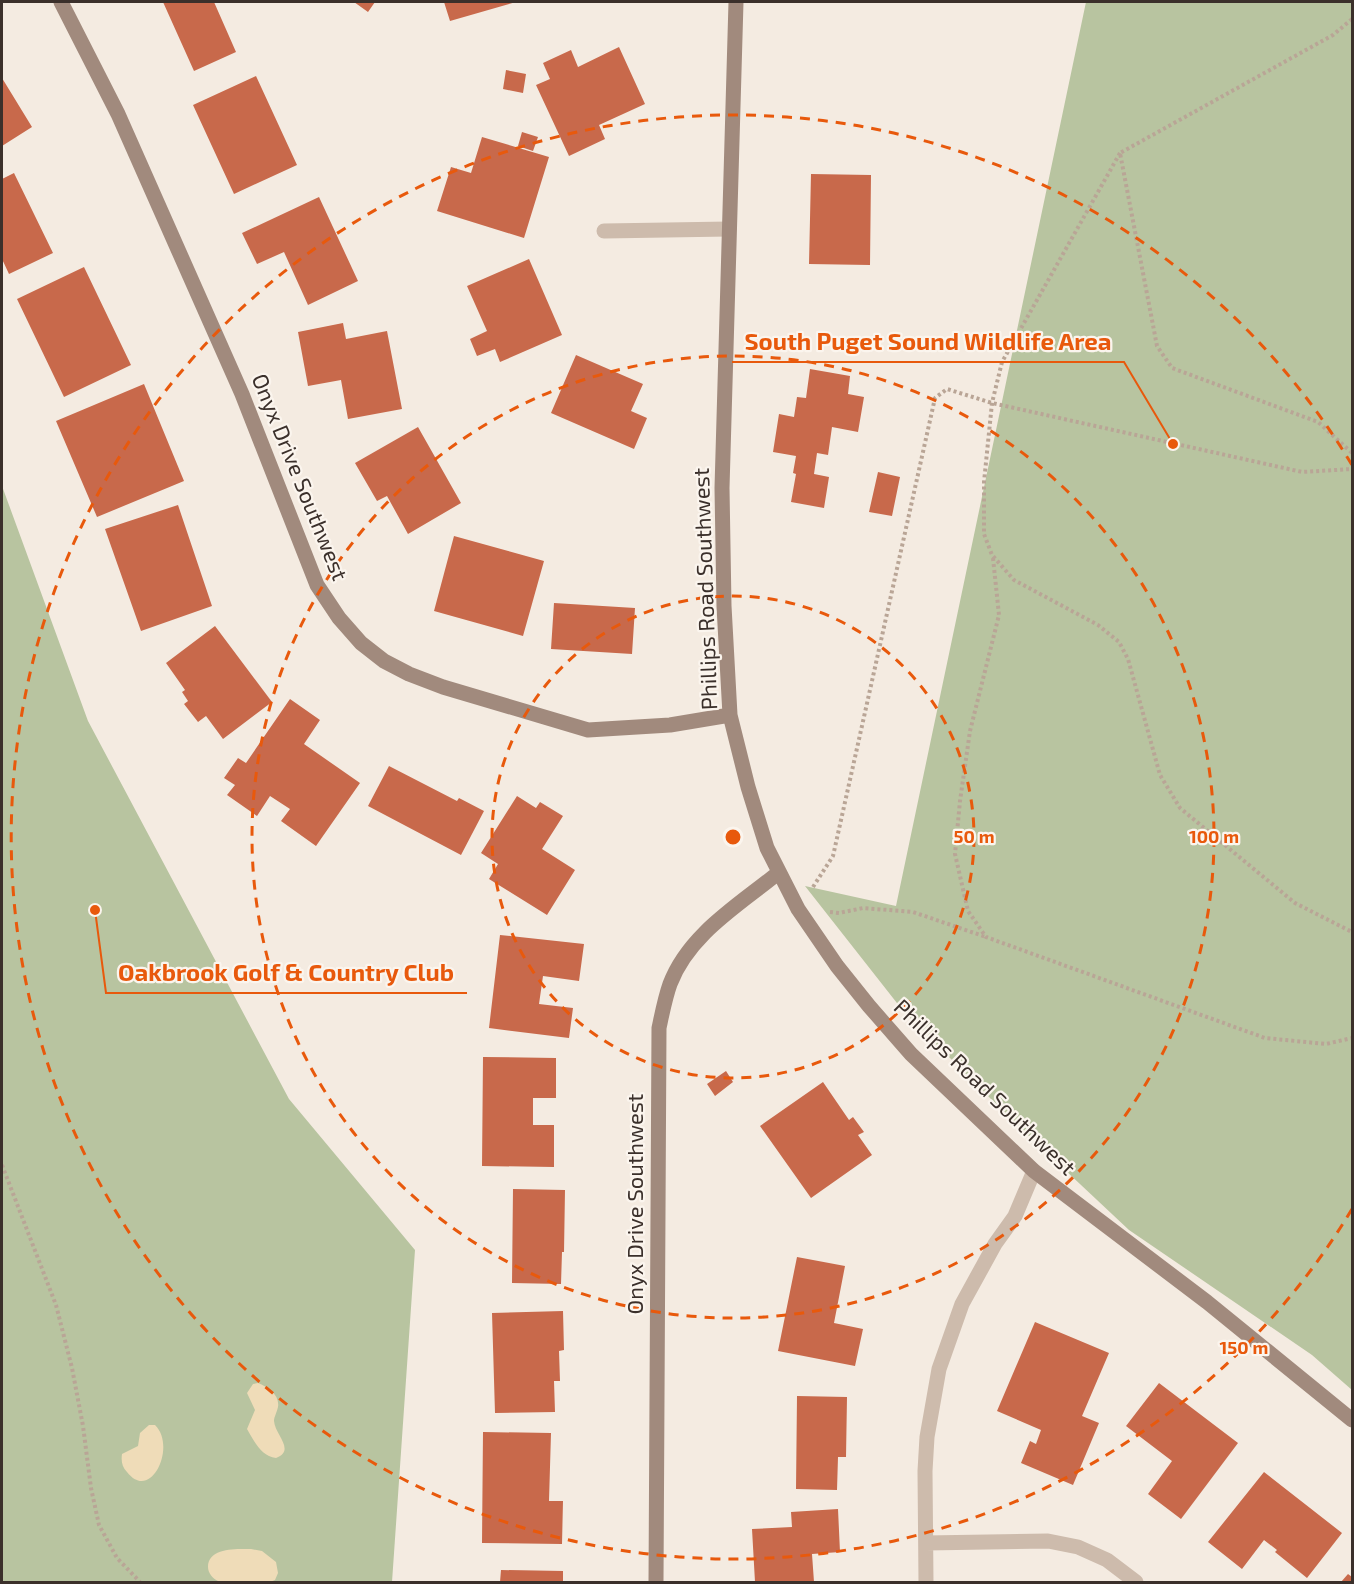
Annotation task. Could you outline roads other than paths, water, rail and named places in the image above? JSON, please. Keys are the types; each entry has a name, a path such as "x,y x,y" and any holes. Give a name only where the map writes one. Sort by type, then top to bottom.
{"street":[{"name":"Onyx Drive Southwest","path":"61,2 118,114 233,372 317,585 339,618 361,643 384,661 409,674 443,687 588,730 670,725 730,715"},
{"name":"Phillips Road Southwest","path":"736,2 722,488 724,606 730,715 748,787 767,848 798,909 837,966 911,1054 1034,1171 1207,1302 1353,1420"},
{"path":"604,231 729,229"},
{"name":"Onyx Drive Southwest","path":"656,1582 659,1028 670,983 690,949 720,918 778,873"},
{"path":"926,1582 927,1437 939,1369 962,1304 995,1244 1015,1216 1034,1171"},
{"path":"926,1543 1048,1541 1078,1547 1107,1560 1136,1582"}],"place":[{"name":"South Puget Sound Wildlife Area","path":"1173,444"},
{"name":"Oakbrook Golf & Country Club","path":"95,910"}]}
